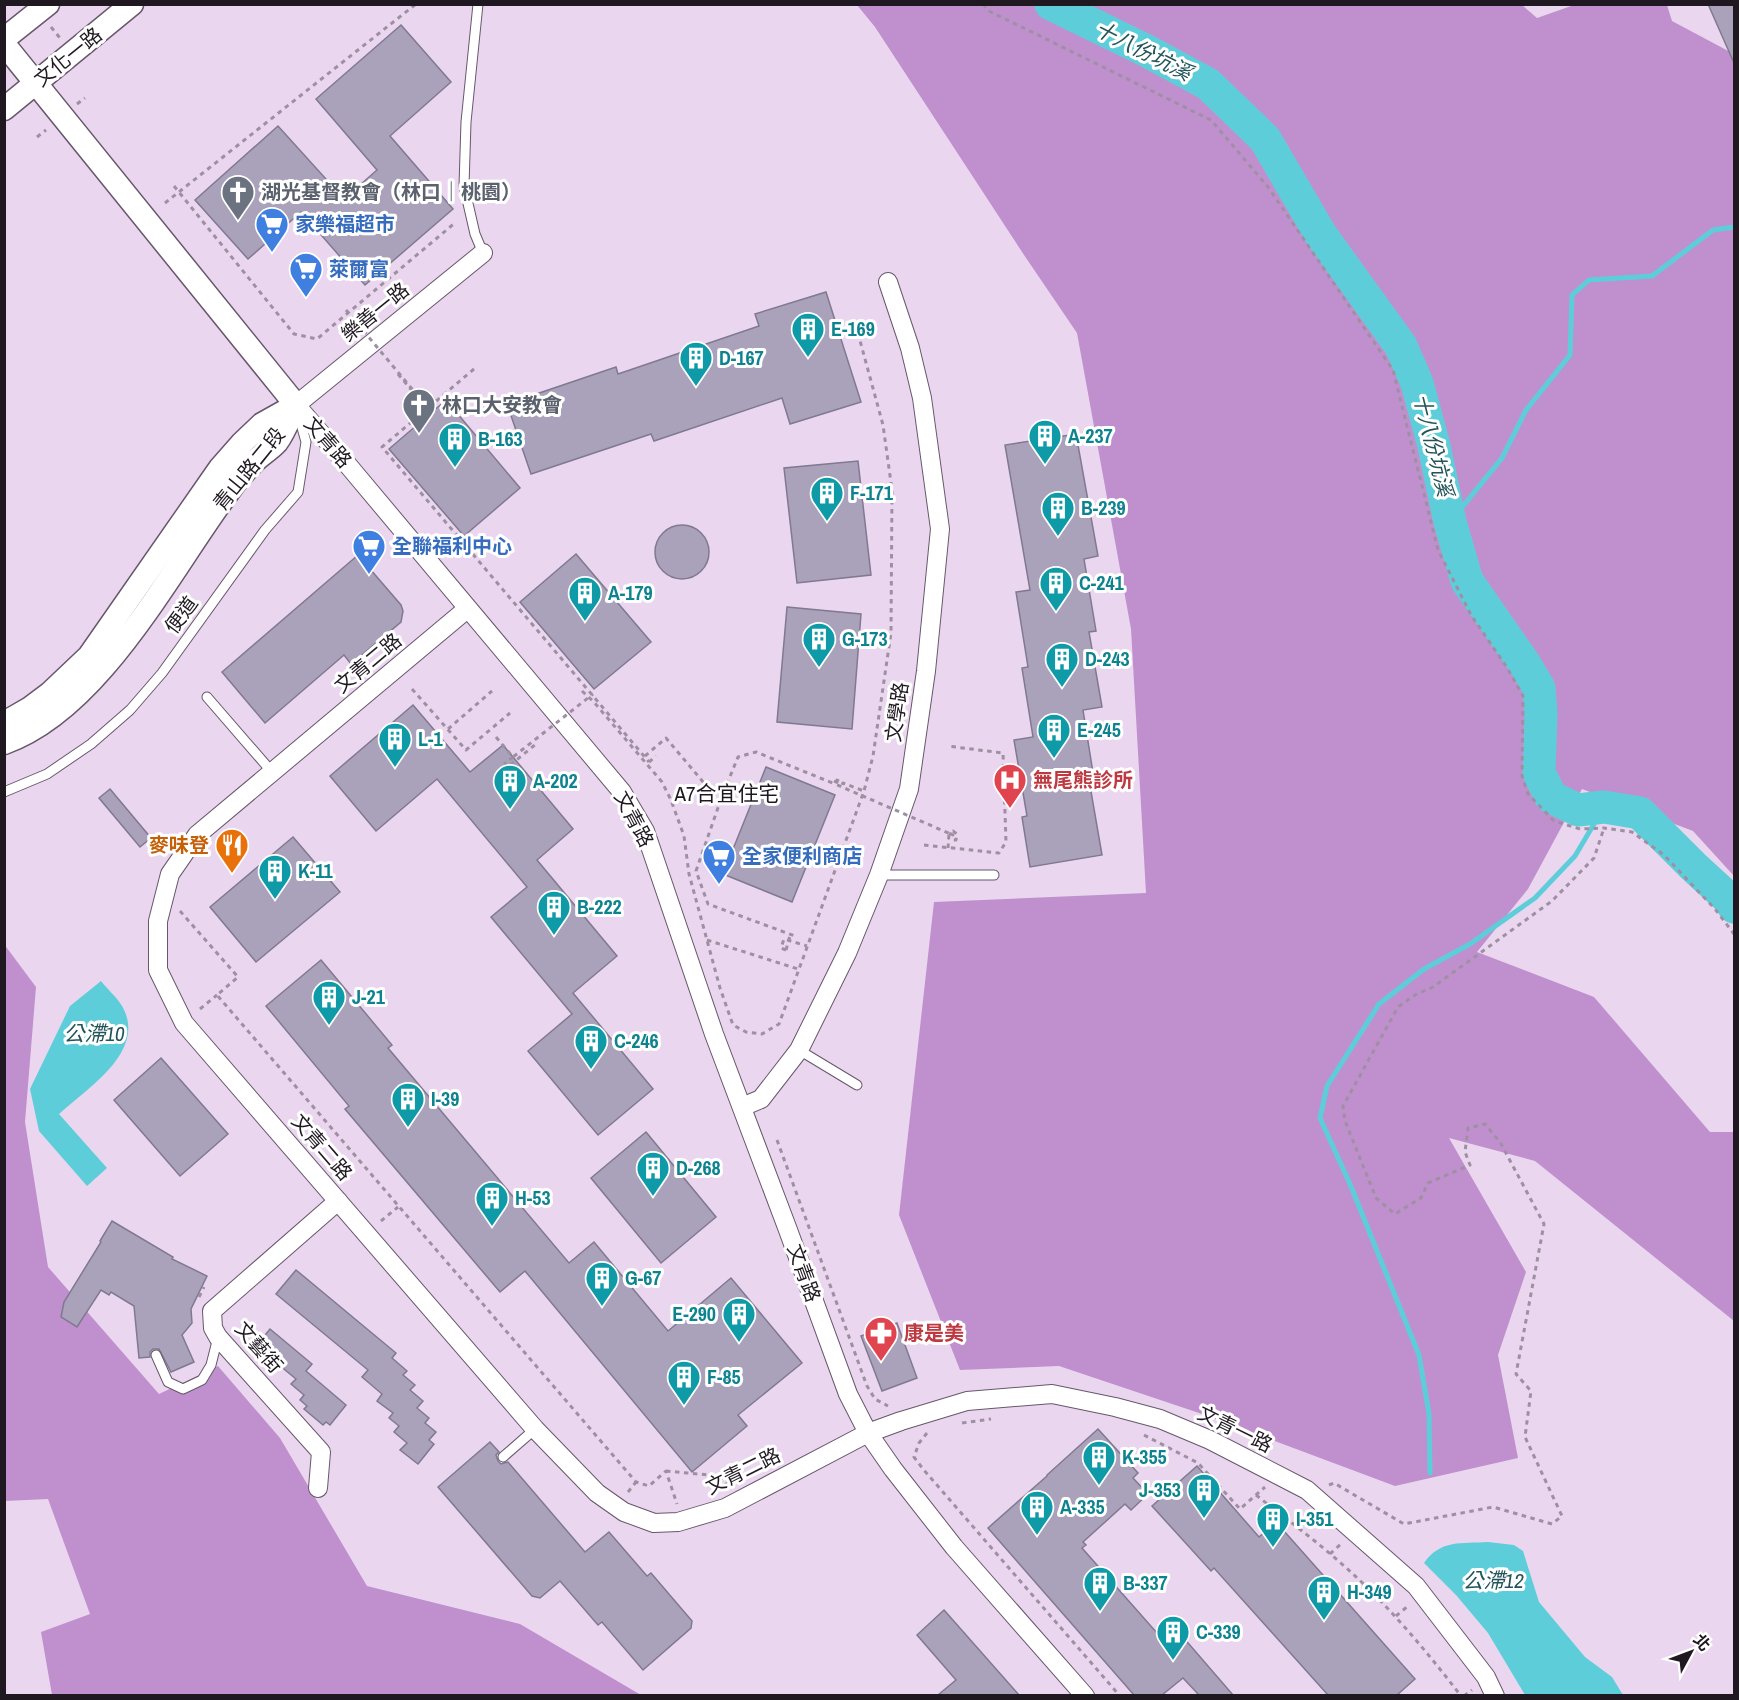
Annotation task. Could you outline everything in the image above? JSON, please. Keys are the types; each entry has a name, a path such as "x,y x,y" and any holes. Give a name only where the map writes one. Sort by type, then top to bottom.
{"street":[{"path":"4,42 48,4"},
{"name":"文化一路","path":"4,109 132,4"},
{"name":"文青路","path":"4,42 296,405 622,792 645,831 714,1034 848,1394 868,1433 954,1547 1085,1695"},
{"name":"樂善一路","path":"296,405 483,253"},
{"name":"文學路","path":"742,1107 761,1099 799,1050 847,953 879,875 909,789 926,671 940,529 922,398 910,348 888,282"},
{"name":"青山路二段","path":"4,723 50,693 89,656 220,468 262,424 296,405"},
{"name":"青山路二段","path":"4,743 38,726 65,707 109,661 229,491 253,463 277,441 296,405"},
{"name":"文青二路","path":"467,609 197,836 170,874 158,921 158,970 184,1023 535,1428 597,1493 624,1512 654,1524 678,1522 725,1508 868,1433"},
{"name":"文藝街","path":"318,1488 321,1452 218,1337 213,1328 212,1311 338,1201"},
{"name":"文青一路","path":"868,1433 901,1420 967,1401 1053,1394 1160,1419 1210,1440 1307,1490 1416,1586 1486,1677 1495,1695"}],"lane":[{"path":"478,4 466,122 464,186 475,234 483,253"},
{"name":"便道","path":"4,792 47,774 91,744 130,710 162,673 265,530 298,492 306,442 296,405"},
{"path":"207,697 272,772"},
{"path":"879,875 994,875"},
{"path":"799,1050 857,1085"},
{"path":"156,1355 168,1382 183,1389 202,1380 211,1365 218,1337"},
{"path":"503,1456 535,1428"}],"path":[{"path":"165,203 416,4"},
{"path":"982,4 989,11 1210,120 1268,187 1393,370 1438,550 1471,615 1506,666 1523,696 1522,776 1528,794 1554,821 1580,829 1604,828 1632,832 1664,855 1715,909 1734,934"},
{"path":"174,186 294,334 317,339 456,222"},
{"path":"347,312 428,408"},
{"path":"582,692 593,701 662,782 684,836 689,874 720,988 733,1025 746,1032 762,1034 778,1024 864,791 873,756 891,633 892,490 883,425 856,326"},
{"path":"474,369 382,447 649,762 656,756"},
{"path":"398,374 428,408"},
{"path":"412,689 466,750 510,713"},
{"path":"447,729 492,691"},
{"path":"536,744 508,767 505,763 592,694"},
{"path":"496,737 513,757"},
{"path":"645,756 666,738 720,802"},
{"path":"924,845 999,853 1006,842 1003,753 947,746"},
{"path":"807,946 784,939 781,948 786,950 792,936 708,904 696,871 720,802 738,758 756,752 864,791"},
{"path":"837,782 949,836 948,848"},
{"path":"1307,1490 1334,1483 1404,1524 1493,1507 1552,1524 1562,1516 1525,1437 1531,1391 1516,1374 1544,1224 1500,1142 1485,1124 1468,1128 1465,1152 1470,1165 1428,1182 1421,1198 1395,1214 1376,1198 1345,1121 1343,1106 1398,1007 1415,995 1433,987 1552,901 1593,858 1604,828"},
{"path":"180,911 237,976 200,1010"},
{"path":"707,939 798,969"},
{"path":"217,995 636,1482 649,1486 666,1471 720,1476 730,1488"},
{"path":"777,1140 867,1386 874,1399 885,1406 895,1408"},
{"path":"381,1221 399,1207"},
{"path":"956,1424 1000,1418"},
{"path":"930,1430 923,1436 915,1450 914,1457 1120,1695"},
{"path":"1164,1439 1143,1434 1198,1463 1240,1509 1268,1484"},
{"path":"666,1471 679,1510"},
{"path":"625,1496 636,1482"},
{"path":"1256,1495 1352,1573 1395,1616 1462,1695 1476,1688"},
{"path":"1330,1554 1344,1541"},
{"path":"1395,1616 1410,1604"}],"shaded area":[{"path":"1521,4 1537,18 1574,5 1667,5 1672,21 1734,54 1734,876 1693,831 1582,789 1528,889 1477,952 1594,997 1710,1132 1734,1132 1734,1321 1535,1161 1449,1138 1526,1272 1498,1355 1518,1458 1395,1486 1202,1414 1059,1366 960,1370 899,1215 934,902 1146,893 1131,629 1077,333 875,27 857,5"},
{"path":"4,944 36,987 25,1122 48,1267 159,1394 218,1366 280,1438 367,1586 520,1624 641,1695 52,1695 41,1632 90,1614 48,1499 5,1501"}],"water":[{"name":"公滯10","path":"101,981 122,1006 128,1022 127,1038 121,1053 111,1067 59,1114 107,1168 87,1186 39,1131 30,1089 70,1006"},
{"name":"公滯12","path":"1488,1542 1514,1545 1523,1551 1539,1602 1585,1657 1612,1677 1623,1695 1525,1695 1488,1633 1456,1595 1424,1563 1437,1550 1445,1546"}],"building":[{"path":"1708,4 1734,4 1734,63"},
{"path":"401,25 451,82 390,136 453,209 365,285 301,212 248,259 195,200 278,126 344,199 377,170 316,99"},
{"path":"826,292 861,402 790,424 782,398 654,441 651,434 531,474 507,404 616,367 618,374 759,326 755,314"},
{"name":"B-163","path":"446,400 520,488 464,536 389,449"},
{"path":"1076,434 1098,556 1084,559 1096,631 1089,632 1102,707 1083,710 1094,779 1089,780 1102,855 1030,867 1022,817 1027,816 1014,740 1033,737 1022,668 1028,667 1016,592 1030,590 1005,445"},
{"name":"F-171","path":"858,461 871,575 797,583 784,468"},
{"path":"677,525 687,525 697,529 705,537 709,552 705,567 697,575 687,579 677,579 667,575 659,567 655,557 655,547 659,537 667,529"},
{"name":"A-179","path":"576,554 651,642 594,689 520,602"},
{"path":"358,555 401,605 403,611 401,622 351,664 344,655 265,723 222,672"},
{"name":"G-173","path":"787,607 861,614 852,729 777,722"},
{"path":"413,705 470,772 503,745 573,829 537,860 617,956 573,993 653,1089 598,1135 528,1051 572,1014 491,917 527,887 437,779 376,831 330,776"},
{"path":"766,767 835,795 792,902 723,874"},
{"path":"110,789 151,838 140,847 99,798"},
{"name":"K-11","path":"293,837 340,892 256,962 210,907"},
{"path":"321,960 392,1045 388,1048 569,1263 594,1242 668,1331 731,1278 802,1363 738,1415 747,1426 692,1472 525,1271 500,1292 345,1109 349,1106 266,1006"},
{"path":"161,1058 228,1134 180,1176 114,1100"},
{"name":"D-268","path":"646,1132 716,1217 661,1263 591,1178"},
{"path":"112,1221 173,1257 172,1259 207,1276 191,1309 192,1323 182,1335 194,1362 171,1372 159,1349 153,1349 150,1357 139,1358 134,1306 111,1292 109,1295 101,1290 77,1327 61,1317 64,1302"},
{"path":"296,1270 396,1353 392,1358 407,1371 403,1375 415,1385 410,1390 423,1401 417,1408 429,1418 425,1423 436,1432 429,1440 434,1444 418,1464 400,1450 407,1443 394,1432 399,1426 389,1418 393,1413 377,1401 382,1394 362,1377 368,1370 276,1294"},
{"path":"897,1323 917,1378 882,1391 861,1336"},
{"path":"270,1329 312,1364 306,1371 346,1405 330,1425 326,1422 323,1425 304,1409 307,1406 300,1400 304,1395 291,1384 296,1379 256,1346"},
{"path":"1098,1429 1138,1473 1133,1478 1148,1494 1131,1510 1125,1504 1083,1542 1086,1545 1082,1548 1157,1633 1170,1622 1233,1695 1199,1695 1183,1678 1162,1695 1134,1695 988,1528"},
{"path":"490,1442 499,1452 496,1455 498,1461 501,1464 508,1462 585,1552 609,1532 647,1576 651,1573 692,1621 691,1628 643,1670 602,1622 598,1625 560,1581 540,1598 532,1596 438,1487"},
{"path":"1197,1466 1259,1537 1276,1522 1415,1679 1397,1695 1328,1695 1214,1568 1211,1571 1152,1506"},
{"path":"944,1610 1019,1695 938,1695 956,1680 917,1635"}],"waterway":[{"name":"十八份坑溪","path":"1051,4 1208,84 1265,139 1321,235 1401,346 1417,383 1434,446 1450,522 1467,581 1539,688 1541,714 1539,773 1551,797 1578,810 1604,807 1640,813 1730,900 1734,907"},
{"path":"1450,522 1502,458 1526,410 1570,355 1572,295 1589,280 1652,276 1713,230 1734,227"},
{"path":"1430,1473 1429,1414 1419,1355 1350,1184 1320,1118 1327,1086 1379,1004 1424,969 1470,944 1535,898 1575,856 1604,807"}],"place":[{"name":"湖光基督教會（林口｜桃園）","path":"238,221"},
{"name":"家樂福超市","path":"272,253"},
{"name":"萊爾富","path":"306,298"},
{"name":"E-169","path":"808,358"},
{"name":"D-167","path":"696,387"},
{"name":"林口大安教會","path":"419,434"},
{"name":"A-237","path":"1045,465"},
{"name":"B-163","path":"455,468"},
{"name":"F-171","path":"827,522"},
{"name":"B-239","path":"1058,537"},
{"name":"全聯福利中心","path":"369,575"},
{"name":"C-241","path":"1056,612"},
{"name":"A-179","path":"585,622"},
{"name":"G-173","path":"819,668"},
{"name":"D-243","path":"1062,688"},
{"name":"E-245","path":"1054,759"},
{"name":"L-1","path":"395,768"},
{"name":"無尾熊診所","path":"1010,809"},
{"name":"A-202","path":"510,810"},
{"name":"麥味登","path":"232,874"},
{"name":"全家便利商店","path":"719,885"},
{"name":"K-11","path":"275,900"},
{"name":"B-222","path":"554,936"},
{"name":"J-21","path":"329,1026"},
{"name":"C-246","path":"591,1070"},
{"name":"I-39","path":"408,1128"},
{"name":"D-268","path":"653,1197"},
{"name":"H-53","path":"492,1227"},
{"name":"G-67","path":"602,1307"},
{"name":"E-290","path":"739,1343"},
{"name":"康是美","path":"881,1362"},
{"name":"F-85","path":"684,1406"},
{"name":"K-355","path":"1099,1486"},
{"name":"J-353","path":"1204,1519"},
{"name":"A-335","path":"1037,1536"},
{"name":"I-351","path":"1273,1548"},
{"name":"B-337","path":"1100,1612"},
{"name":"H-349","path":"1324,1621"},
{"name":"C-339","path":"1173,1661"}],"district":[{"name":"A7合宜住宅","path":"727,794"}]}
